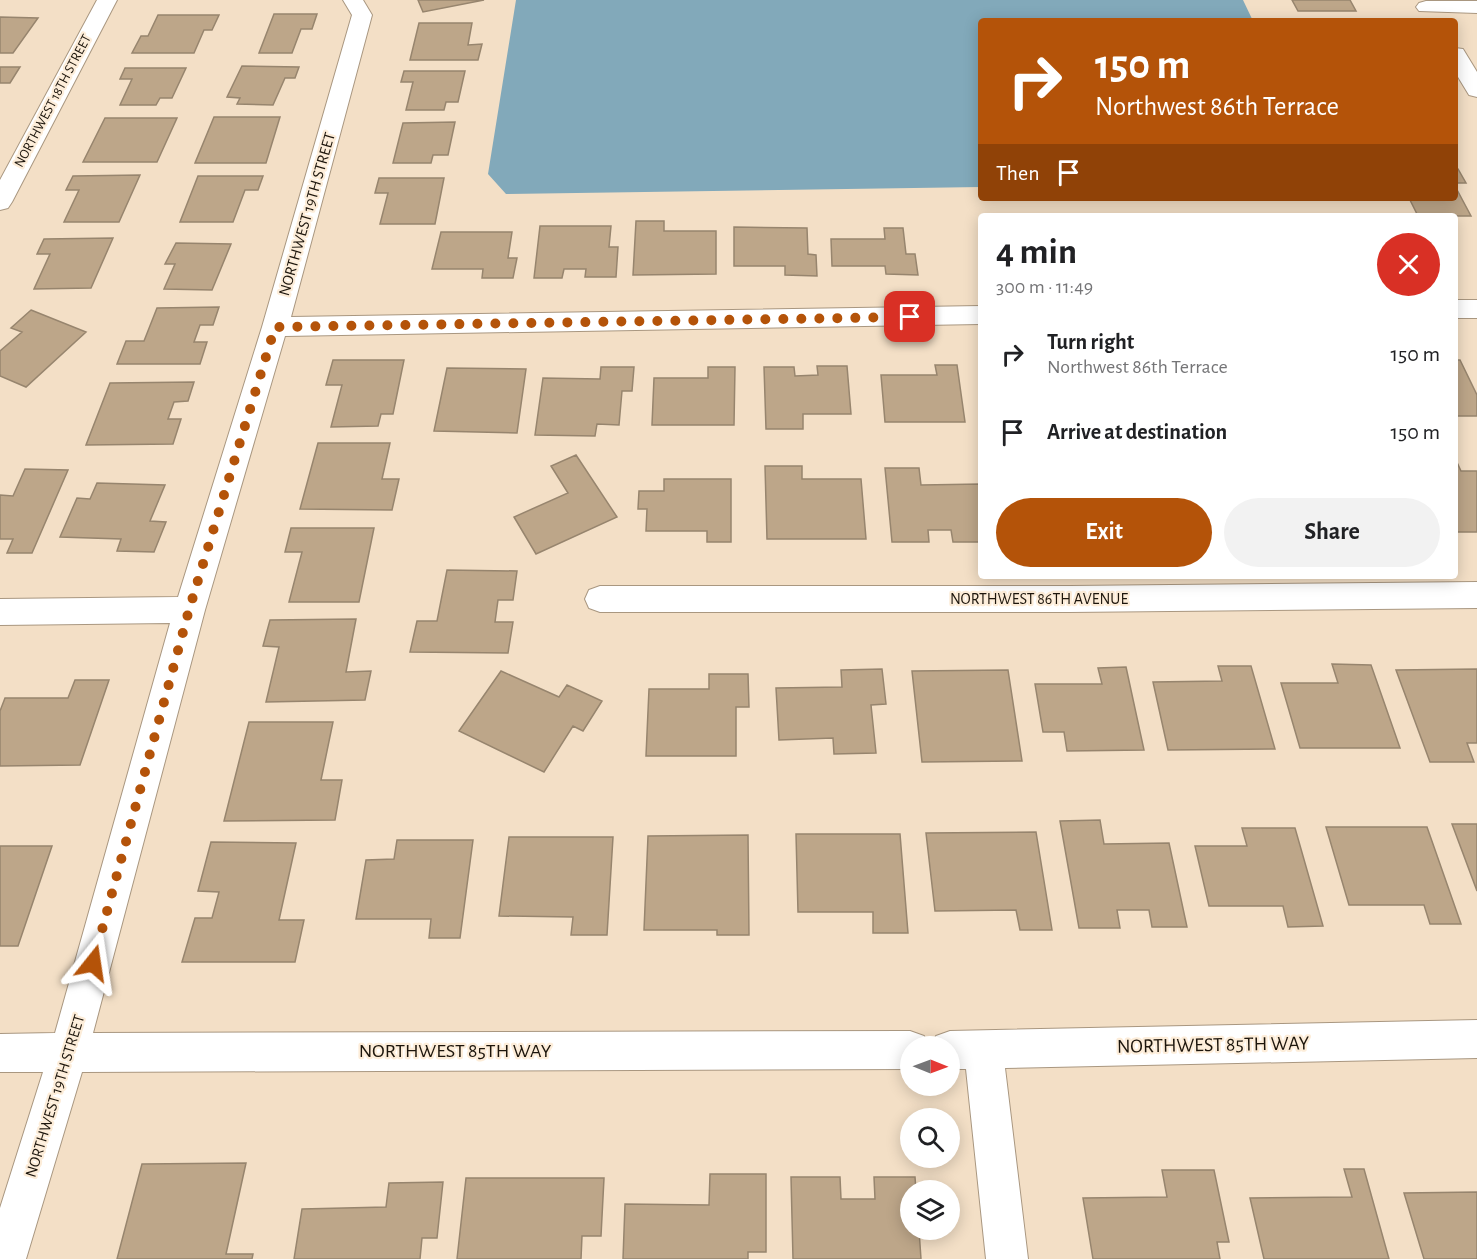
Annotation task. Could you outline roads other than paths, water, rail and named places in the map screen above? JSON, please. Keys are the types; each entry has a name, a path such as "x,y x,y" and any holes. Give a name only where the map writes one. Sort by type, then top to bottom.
{"street":[{"name":"NORTHWEST 18TH STREET","path":"0,202 107,0"},
{"name":"NORTHWEST 19TH STREET","path":"5,1259 69,1052 189,610 275,327 362,15 353,0"},
{"path":"1427,9 1477,7"},
{"path":"1458,59 1477,90"},
{"path":"1458,309 1477,309"},
{"path":"275,327 978,315"},
{"name":"NORTHWEST 86TH AVENUE","path":"600,599 1068,588 1477,595"},
{"path":"0,612 189,610"},
{"name":"NORTHWEST 85TH WAY","path":"966,1050 1477,1040"},
{"name":"NORTHWEST 85TH WAY","path":"0,1053 900,1050"},
{"path":"966,1050 1007,1259"}],"water":[{"path":"516,0 1243,0 1252,18 978,18 978,187 506,194 488,174"}]}
